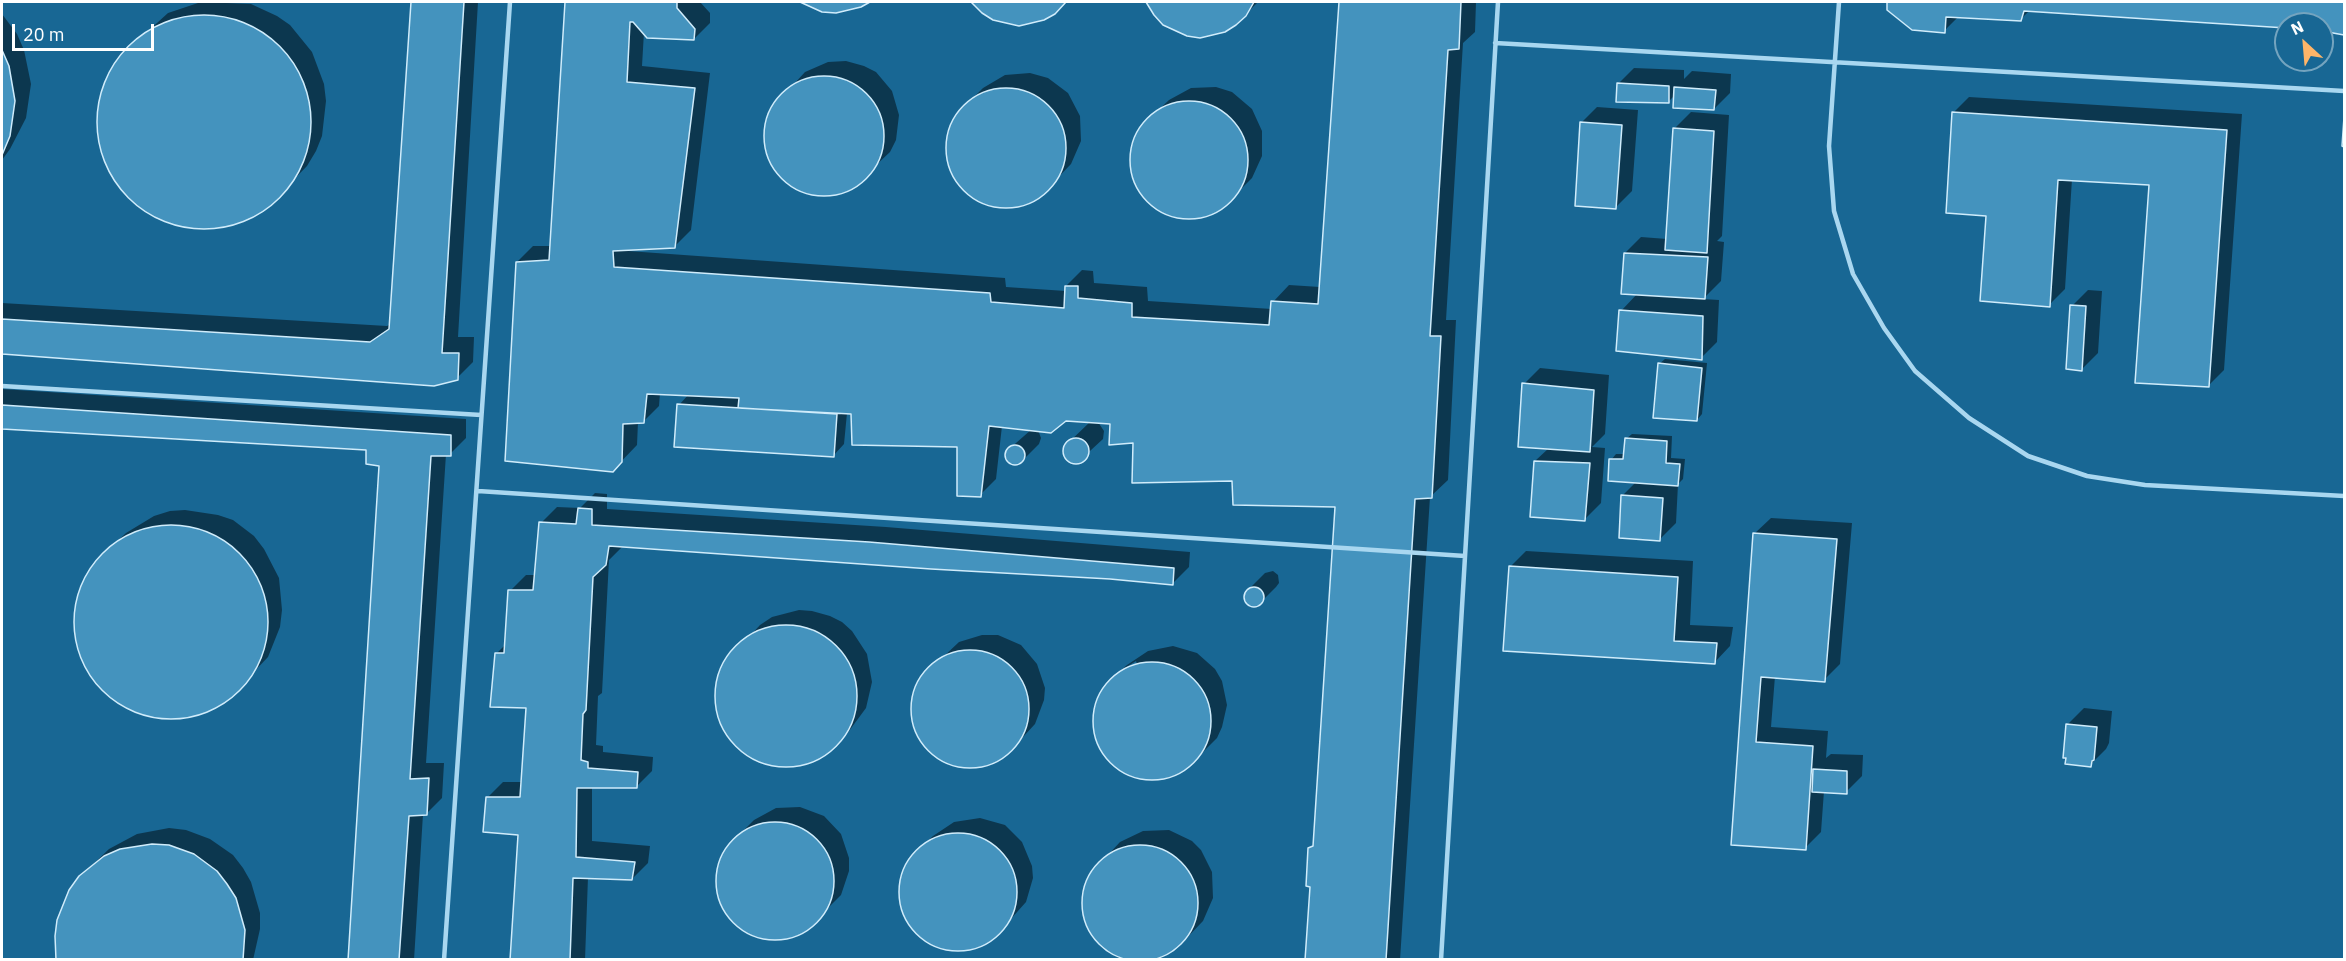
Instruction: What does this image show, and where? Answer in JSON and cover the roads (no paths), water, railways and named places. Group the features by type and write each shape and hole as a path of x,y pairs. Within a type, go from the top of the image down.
{"lane":[{"path":"444,960 510,2"},
{"path":"1441,960 1498,2"},
{"path":"1839,2 1829,146 1834,211 1853,274 1884,328 1915,371 1969,418 2028,456 2087,477 2145,485 2344,496"},
{"path":"1495,43 2344,91"},
{"path":"2,386 481,415"},
{"path":"478,491 1465,556"}]}
